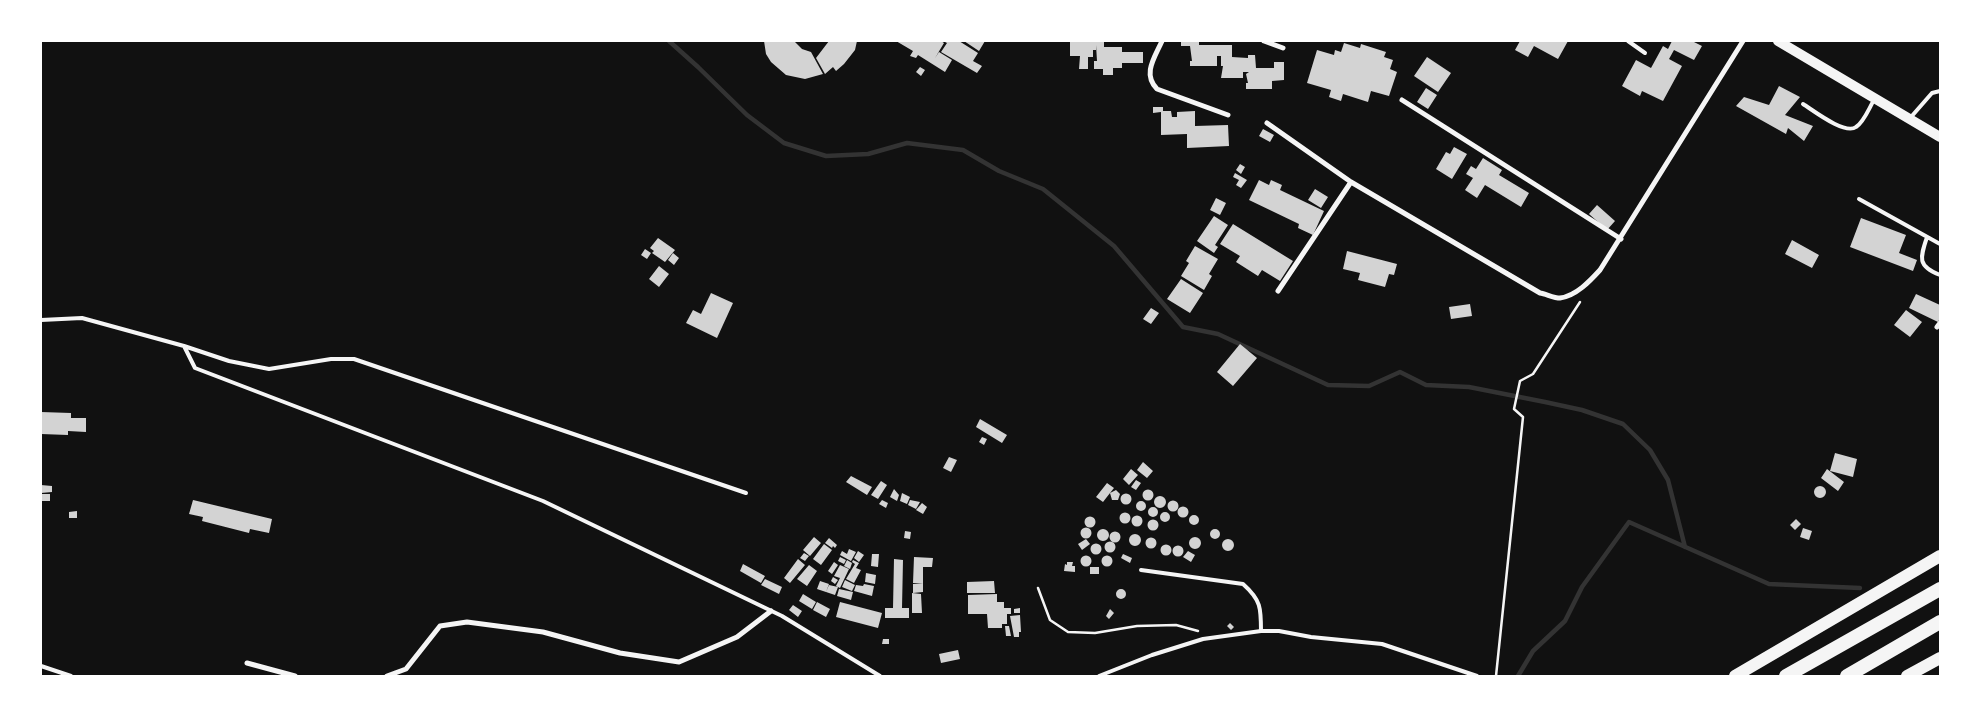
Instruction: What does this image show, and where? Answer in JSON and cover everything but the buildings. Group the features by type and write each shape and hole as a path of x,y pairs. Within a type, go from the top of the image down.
{"highway":[{"path":"1786,676 1940,589"},
{"path":"1847,676 1940,622"}],"main road":[{"path":"1778,41 1940,137"},
{"path":"1735,676 1940,556"},
{"path":"1906,676 1940,658"}],"street":[{"path":"1264,41 1283,48"},
{"path":"1267,123 1351,182 1540,293 1559,298 1571,294 1587,284 1600,270 1743,41"},
{"path":"1160,42 1150,66 1152,83 1157,89 1228,114"},
{"path":"1402,100 1620,239"},
{"path":"1278,291 1351,182"},
{"path":"387,676 406,669 440,626 468,622 543,632 620,653 679,662 737,637 770,611"},
{"path":"247,663 294,676"}],"lane":[{"path":"1628,41 1645,53"},
{"path":"1909,119 1932,93 1939,92"},
{"path":"1803,104 1841,128 1851,130 1858,126 1876,98"},
{"path":"1859,199 1940,244"},
{"path":"1927,237 1922,261 1926,268 1940,275"},
{"path":"41,320 82,318 184,346 229,361 269,369 331,359 354,359 746,493"},
{"path":"184,346 195,368 543,501 770,611 880,676"},
{"path":"1141,570 1243,584 1255,595 1261,611 1261,631"},
{"path":"1100,676 1152,655 1203,638 1261,631 1279,631 1382,644 1477,676"},
{"path":"41,666 71,676"}],"path":[{"path":"1496,676 1522,417 1514,409 1514,406 1520,381 1533,374 1580,302"},
{"path":"1038,588 1050,620 1068,632 1095,633 1137,626 1176,625 1198,629 1203,638"}],"waterway":[{"path":"669,41 747,115 784,143 826,156 868,154 907,143 963,150 999,171 1043,189 1114,246 1183,327 1218,334 1328,385 1369,386 1400,372 1426,385 1469,387 1545,402 1582,410 1623,424 1650,450 1668,480 1685,547"},
{"path":"1518,676 1533,651 1565,621 1582,587 1629,522 1769,584 1860,588"}]}
